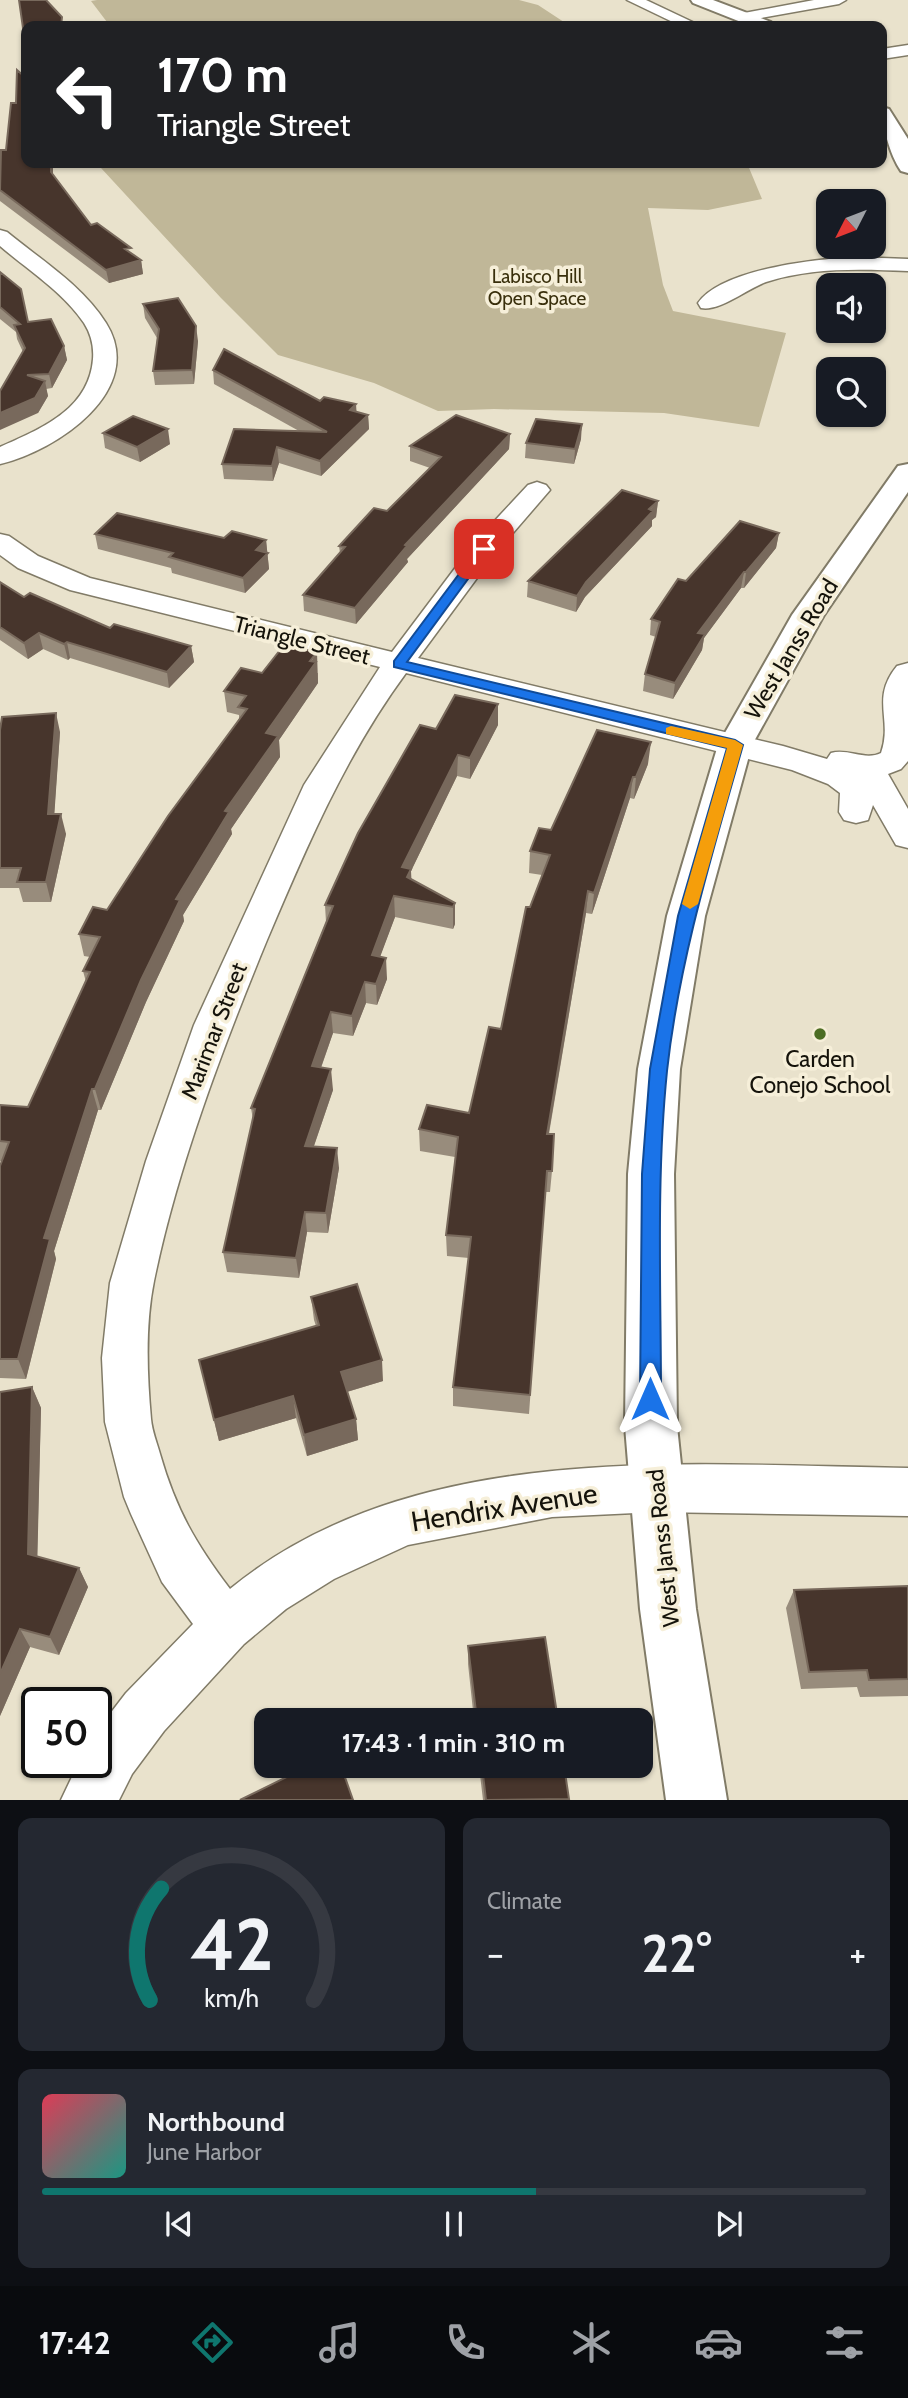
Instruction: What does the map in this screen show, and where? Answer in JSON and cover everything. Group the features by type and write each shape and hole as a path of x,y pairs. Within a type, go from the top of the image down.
{"main road":[{"path":"699,0 753,21"},
{"path":"887,121 899,140 908,167"},
{"name":"West Janss Road","path":"696,1800 668,1609 651,1426 651,1174 659,1069 687,916 735,745 808,615 908,472"}],"street":[{"path":"634,0 682,21"},
{"path":"744,17 839,0"},
{"path":"887,53 908,50"},
{"path":"0,236 88,313 103,337 105,354 103,369 87,404 42,437 0,457"},
{"path":"709,303 760,275 789,268 847,262 908,265"},
{"name":"Marimar Street","path":"226,1626 180,1564 148,1497 128,1422 125,1358 131,1283 166,1161 214,1025 258,920 320,785 379,689 484,549 537,490"},
{"name":"Triangle Street","path":"0,542 28,562 80,584 735,745"},
{"path":"825,769 892,761 902,751 905,730 899,685 908,672"},
{"path":"735,745 797,749 862,766 876,780 908,837"},
{"path":"735,745 825,769 844,779 858,796 856,812"},
{"name":"Hendrix Avenue","path":"89,1800 113,1755 145,1712 226,1626 268,1591 316,1561 405,1521 552,1493 656,1488 908,1492"}],"green space":[{"path":"519,0 538,5 562,21 106,21 91,1"},
{"name":"Labisco Hill Open Space","path":"101,168 749,168 762,199 708,210 648,208 663,285 673,311 786,333 759,427 664,413 494,409 438,411 374,383 278,355 221,298"}],"building":[{"path":"19,0 46,0 62,17 62,21 22,21"},
{"path":"17,70 21,74 21,168 51,168 51,172 91,225 97,223 131,248 125,249 141,260 106,270 0,190 1,150 6,150 11,103 16,103"},
{"path":"0,272 21,289 28,322 51,319 64,346 49,374 27,375 45,381 35,398 0,413 0,391 25,348 14,325 20,324 0,307"},
{"path":"178,298 196,326 192,370 153,371 159,329 143,304"},
{"path":"224,349 320,401 324,397 356,404 350,410 368,415 320,461 277,447 272,466 222,464 234,429 327,432 213,370"},
{"path":"456,415 510,434 405,545 407,546 355,608 303,595 345,547 339,546 374,508 387,511 441,457 410,446"},
{"path":"133,416 168,429 137,447 103,433"},
{"path":"536,419 582,424 575,449 526,443"},
{"path":"622,490 658,501 649,509 653,511 586,582 577,596 528,581"},
{"path":"117,513 224,538 232,531 266,540 256,550 268,553 243,578 169,557 173,553 95,534"},
{"path":"740,521 779,533 744,572 698,633 705,634 675,683 645,674 660,622 651,619 678,579 686,581"},
{"path":"0,582 24,597 30,593 110,628 114,624 191,646 167,672 67,642 64,644 39,633 24,643 0,627"},
{"path":"284,645 317,652 310,661 316,662 266,733 278,736 225,811 229,812 176,899 180,900 141,980 95,1089 92,1089 44,1238 50,1239 18,1359 0,1359 0,1166 9,1142 0,1141 0,1105 28,1107 90,972 83,971 100,937 79,934 93,907 107,910 168,816 247,709 238,707 246,696 224,691 241,668 262,673"},
{"path":"455,695 498,704 470,758 458,755 402,867 411,869 407,877 455,903 453,907 394,896 372,955 386,958 376,984 365,982 352,1016 331,1012 312,1066 331,1069 305,1146 337,1148 326,1213 305,1212 296,1258 223,1252 255,1109 251,1108 333,906 325,905 358,833 420,725 436,729"},
{"path":"56,713 48,814 61,814 46,882 17,882 21,868 0,868 2,717"},
{"path":"597,730 651,742 636,777 633,777 594,893 588,891 547,1134 554,1134 552,1171 547,1171 530,1395 453,1387 471,1237 446,1235 458,1137 419,1129 427,1105 469,1113 489,1027 501,1029 526,907 530,907 550,855 530,851 539,828 551,830"},
{"path":"357,1284 382,1360 341,1372 356,1419 304,1435 293,1396 214,1420 199,1360 319,1325 311,1297"},
{"path":"32,1387 28,1554 79,1568 50,1637 20,1629 0,1674 0,1392"},
{"path":"908,1586 908,1679 869,1680 867,1670 809,1672 794,1590"},
{"path":"545,1637 556,1708 476,1708 468,1646"},
{"path":"285,1778 345,1778 353,1800 240,1800"},
{"path":"483,1778 566,1778 569,1799 486,1800"}],"slow traffic":[{"path":"671,731 735,745 690,904"}],"place":[{"name":"Carden Conejo School","path":"820,1034"}],"route":[{"path":"484,549 399,664 735,745 687,916 659,1069 651,1174 650,1399"}]}
